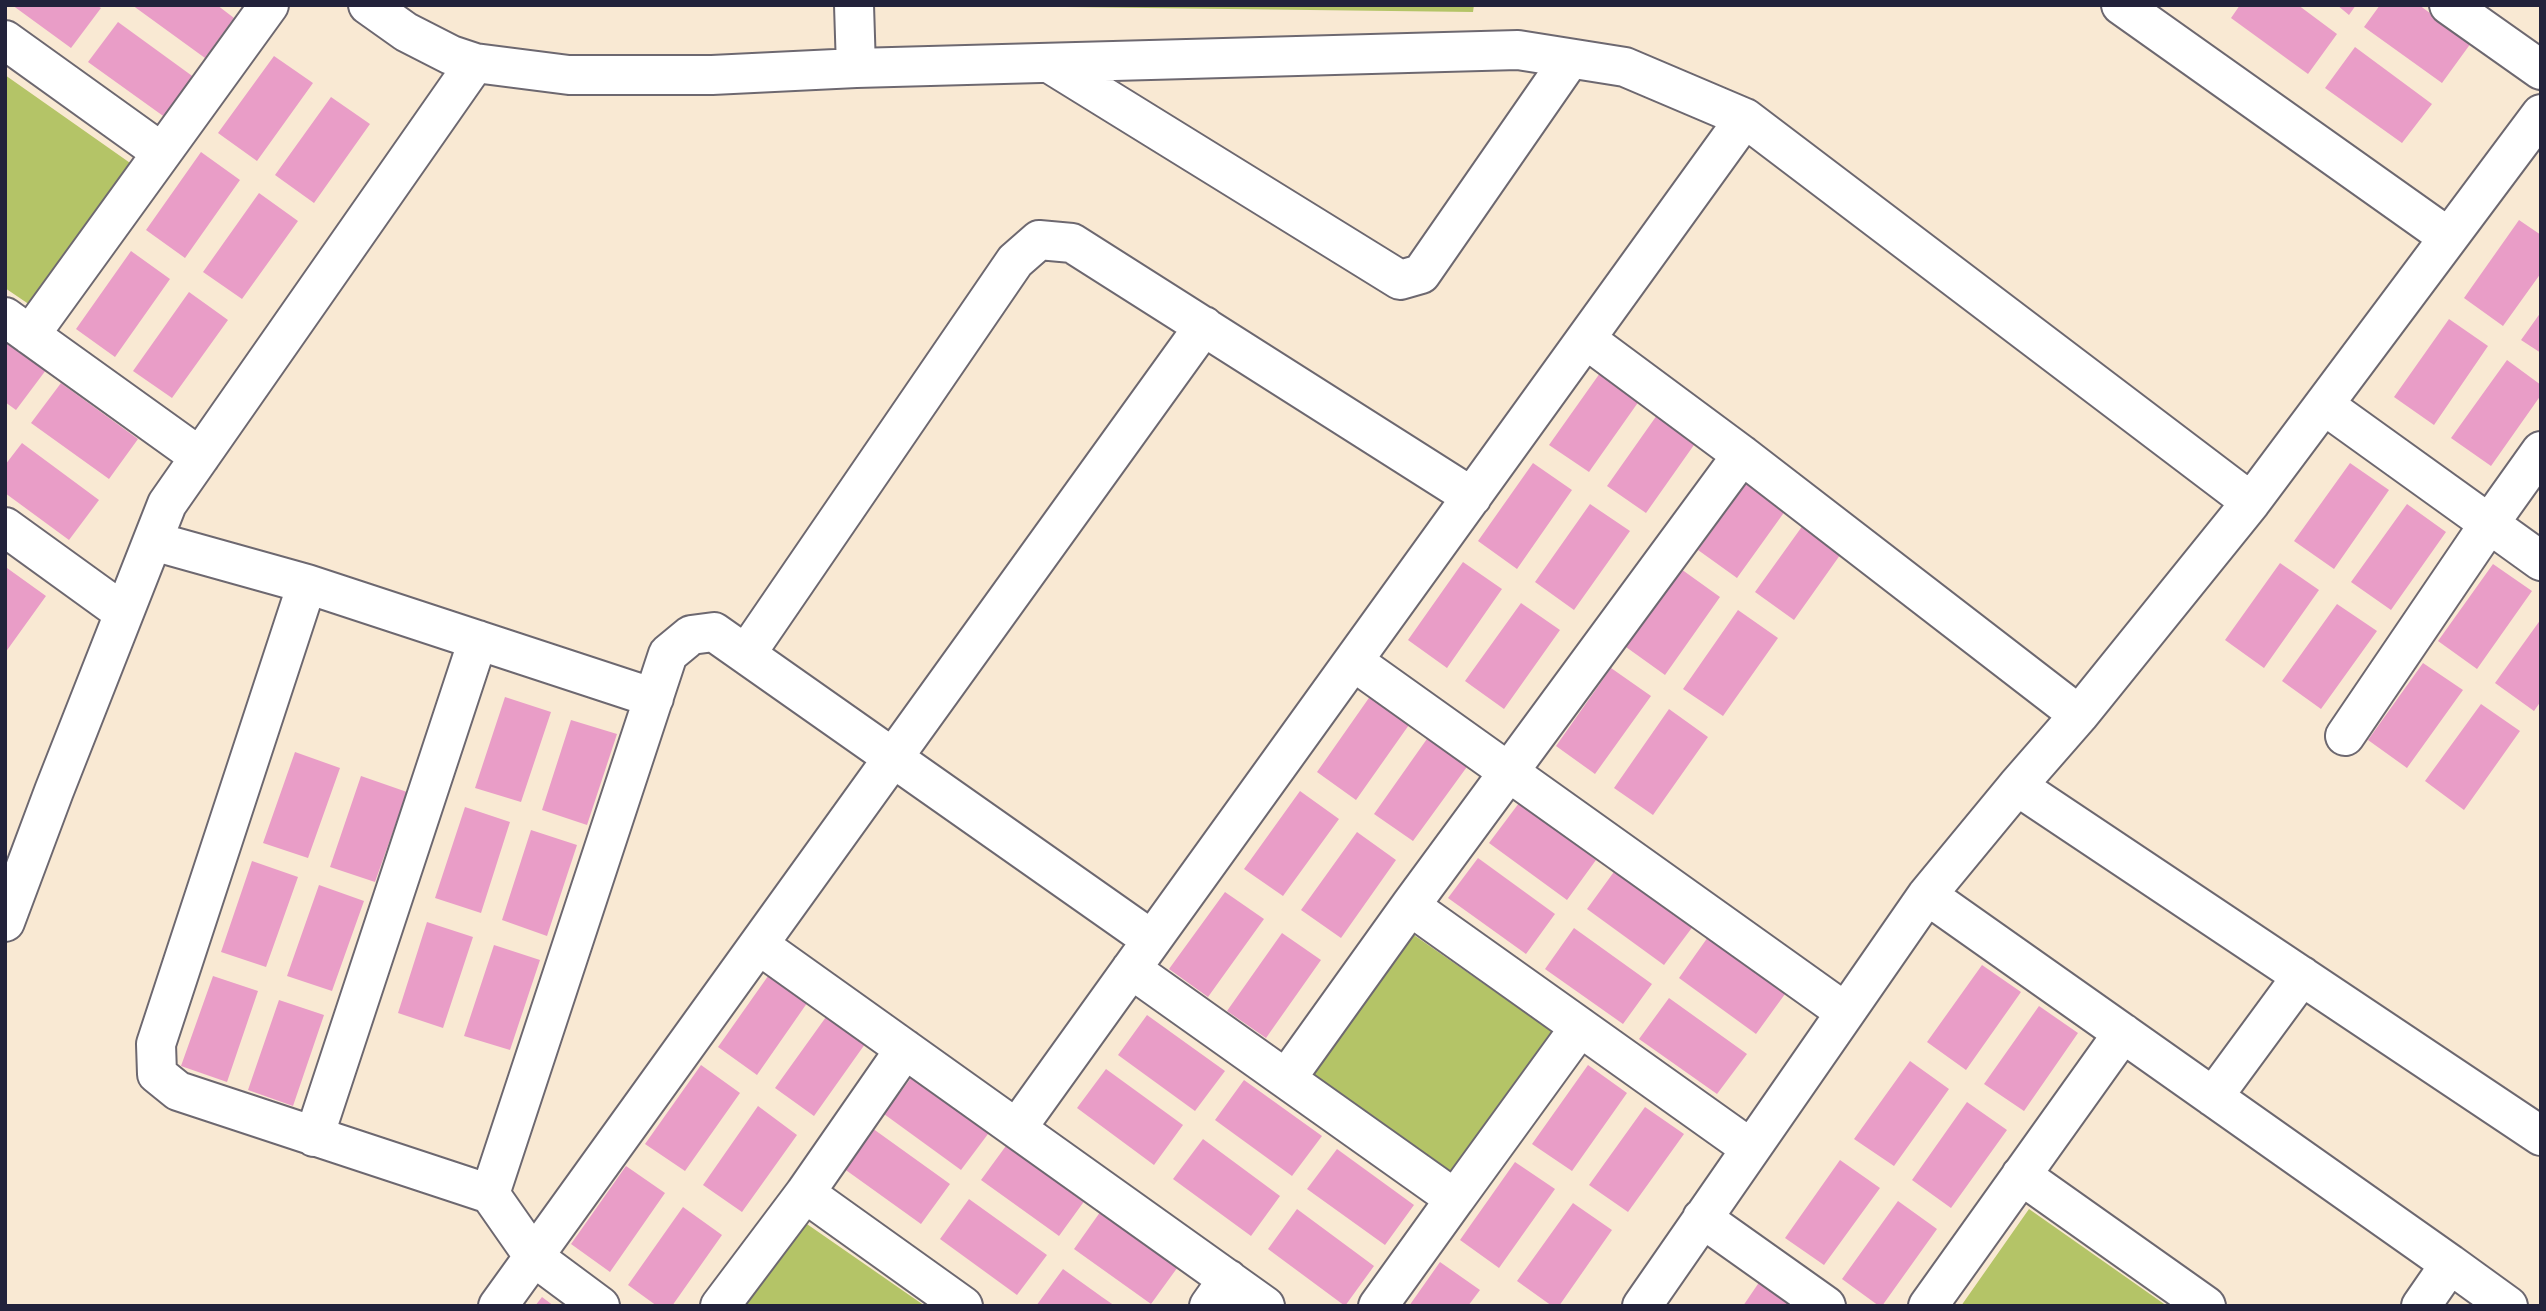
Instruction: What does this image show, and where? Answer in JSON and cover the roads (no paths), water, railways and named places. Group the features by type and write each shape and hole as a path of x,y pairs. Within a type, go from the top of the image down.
{"street":[{"path":"200,457 18,326 161,152 268,5"},
{"path":"368,5 406,32 451,55 475,63 569,75 712,75 1049,62 1518,50 1625,67 1745,118 2251,502"},
{"path":"854,5 856,68"},
{"path":"2122,5 2448,237"},
{"path":"2449,5 2541,70"},
{"path":"5,40 161,152"},
{"path":"1049,62 1400,279 1421,275 1570,59"},
{"path":"5,922 167,505 475,63"},
{"path":"1642,1306 1927,895 2079,715 2251,502 2541,114"},
{"path":"1017,1128 1745,118"},
{"path":"746,654 1015,261 1039,240 1072,243 1472,497"},
{"path":"498,1306 1204,326"},
{"path":"1587,340 1742,455 2079,715"},
{"path":"2324,405 2541,561"},
{"path":"2345,736 2541,451"},
{"path":"1286,1079 1508,771 1742,455"},
{"path":"5,527 124,613"},
{"path":"153,541 307,584 654,698"},
{"path":"307,584 156,1044 157,1074 178,1091 490,1194 534,1257 600,1306"},
{"path":"490,1194 668,654 691,635 714,632 894,757 1142,955 1286,1079 1455,1199"},
{"path":"314,1137 478,640"},
{"path":"1353,661 1844,1012"},
{"path":"2017,786 2541,1136"},
{"path":"1927,895 2508,1306"},
{"path":"1410,906 1750,1148"},
{"path":"759,945 1017,1128 1219,1293 1265,1306"},
{"path":"2213,1097 2302,976"},
{"path":"1378,1306 1580,1027"},
{"path":"1928,1306 2123,1033"},
{"path":"720,1306 805,1193 905,1049"},
{"path":"2021,1175 2200,1304"},
{"path":"805,1193 963,1306"},
{"path":"1702,1218 1826,1306"},
{"path":"2421,1306 2450,1264"}]}
